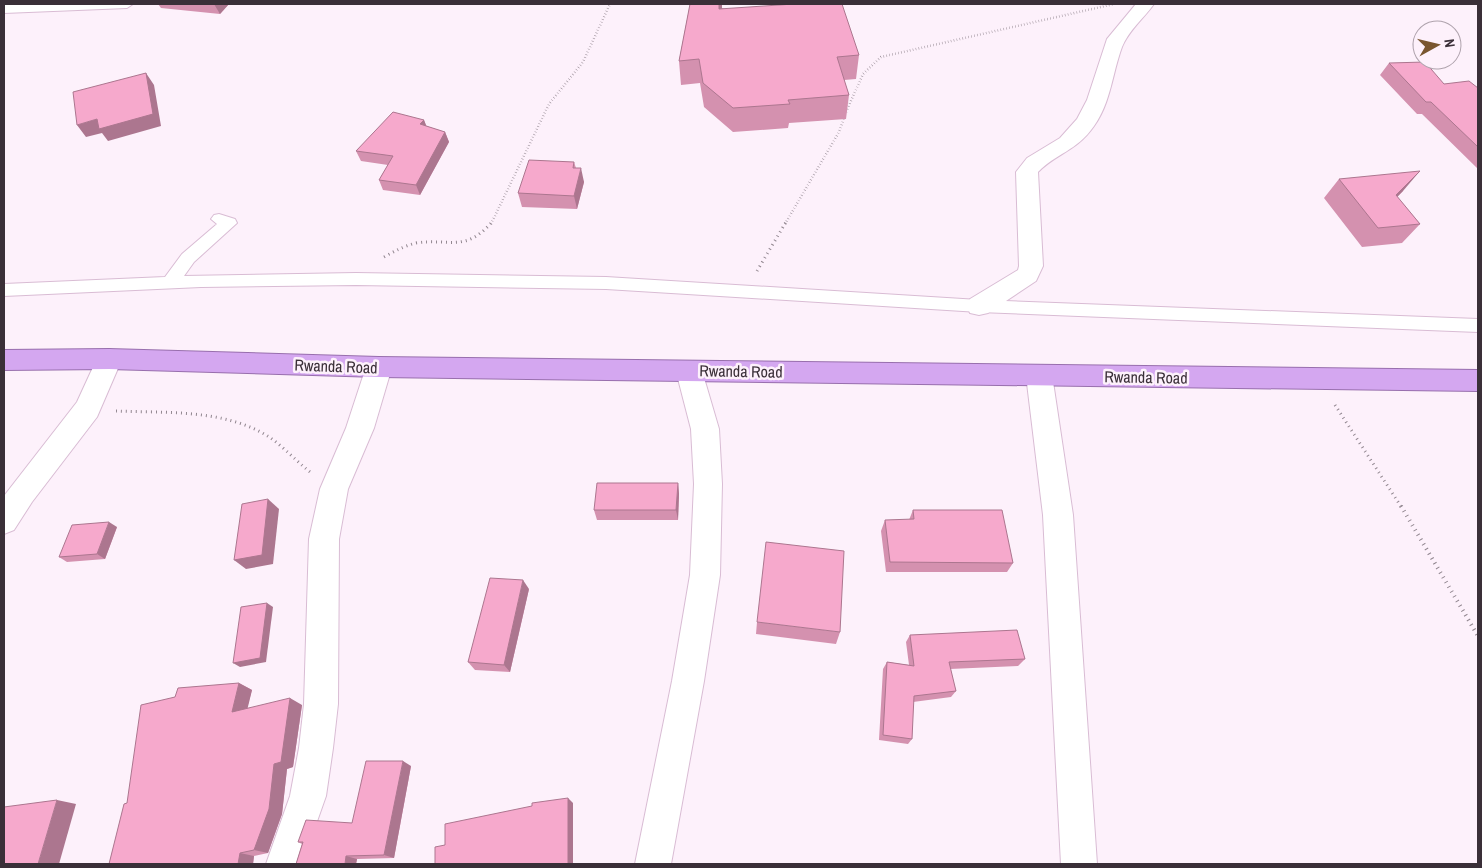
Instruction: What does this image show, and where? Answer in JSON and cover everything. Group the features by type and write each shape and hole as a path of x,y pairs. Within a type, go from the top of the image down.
{"highway":[{"name":"Rwanda Road","path":"4,360 109,359 379,367 1478,381"}],"street":[{"path":"979,306 1028,275 1031,266 1027,172 1030,164 1065,144 1081,130 1094,111 1116,39 1145,4"},
{"path":"4,521 22,493 88,409 109,359"},
{"path":"284,864 308,796 316,748 321,704 324,539 334,489 360,428 379,367"},
{"path":"654,864 688,681 705,575 708,484 705,429 689,371"},
{"path":"1039,375 1058,515 1079,864"}],"lane":[{"path":"4,9 127,4"},
{"path":"170,282 188,258 229,223 219,219"},
{"path":"4,290 170,282 356,279 606,283 979,306 1478,326"}],"path":[{"path":"356,279 386,256 402,247 418,243 458,243 480,236 495,219 549,104 589,51 610,4"},
{"path":"745,291 839,132 860,77 871,63 891,54 962,40 1118,4"},
{"path":"1318,379 1410,520 1478,636"},
{"path":"88,409 199,417 232,422 268,436 334,489"}],"building":[{"path":"690,4 719,4 719,9 794,4 842,4 859,55 837,57 849,95 788,100 790,104 733,108 703,83 699,59 679,61"},
{"path":"1412,62 1412,70 1432,70 1444,84 1469,81 1478,88 1478,147 1431,102 1426,102 1389,63"},
{"path":"146,73 153,114 99,129 97,119 77,125 73,92"},
{"path":"393,112 424,120 420,124 445,132 416,185 379,180 393,156 356,151"},
{"path":"529,160 574,162 573,168 581,168 574,196 518,193"},
{"path":"1420,171 1396,195 1420,224 1378,228 1339,179"},
{"path":"597,483 678,483 676,510 594,510"},
{"path":"268,499 262,555 234,560 242,504"},
{"path":"913,510 1002,510 1013,563 890,562 885,520 914,519"},
{"path":"109,522 97,554 59,557 72,525"},
{"path":"766,542 844,551 840,632 757,622"},
{"path":"490,578 523,580 504,665 468,662"},
{"path":"267,603 260,658 233,663 241,607"},
{"path":"1017,630 1025,659 949,662 956,691 914,696 912,739 883,735 887,662 914,666 910,635"},
{"path":"239,683 232,712 290,698 281,762 274,764 269,809 254,850 240,853 238,864 109,864 124,804 127,803 141,705 175,697 178,688"},
{"path":"366,761 403,761 384,855 346,856 345,864 296,864 303,842 298,842 306,820 352,823"},
{"path":"568,798 568,864 435,864 435,847 445,845 445,824 532,806 532,803"},
{"path":"57,800 38,864 4,864 4,807"}]}
